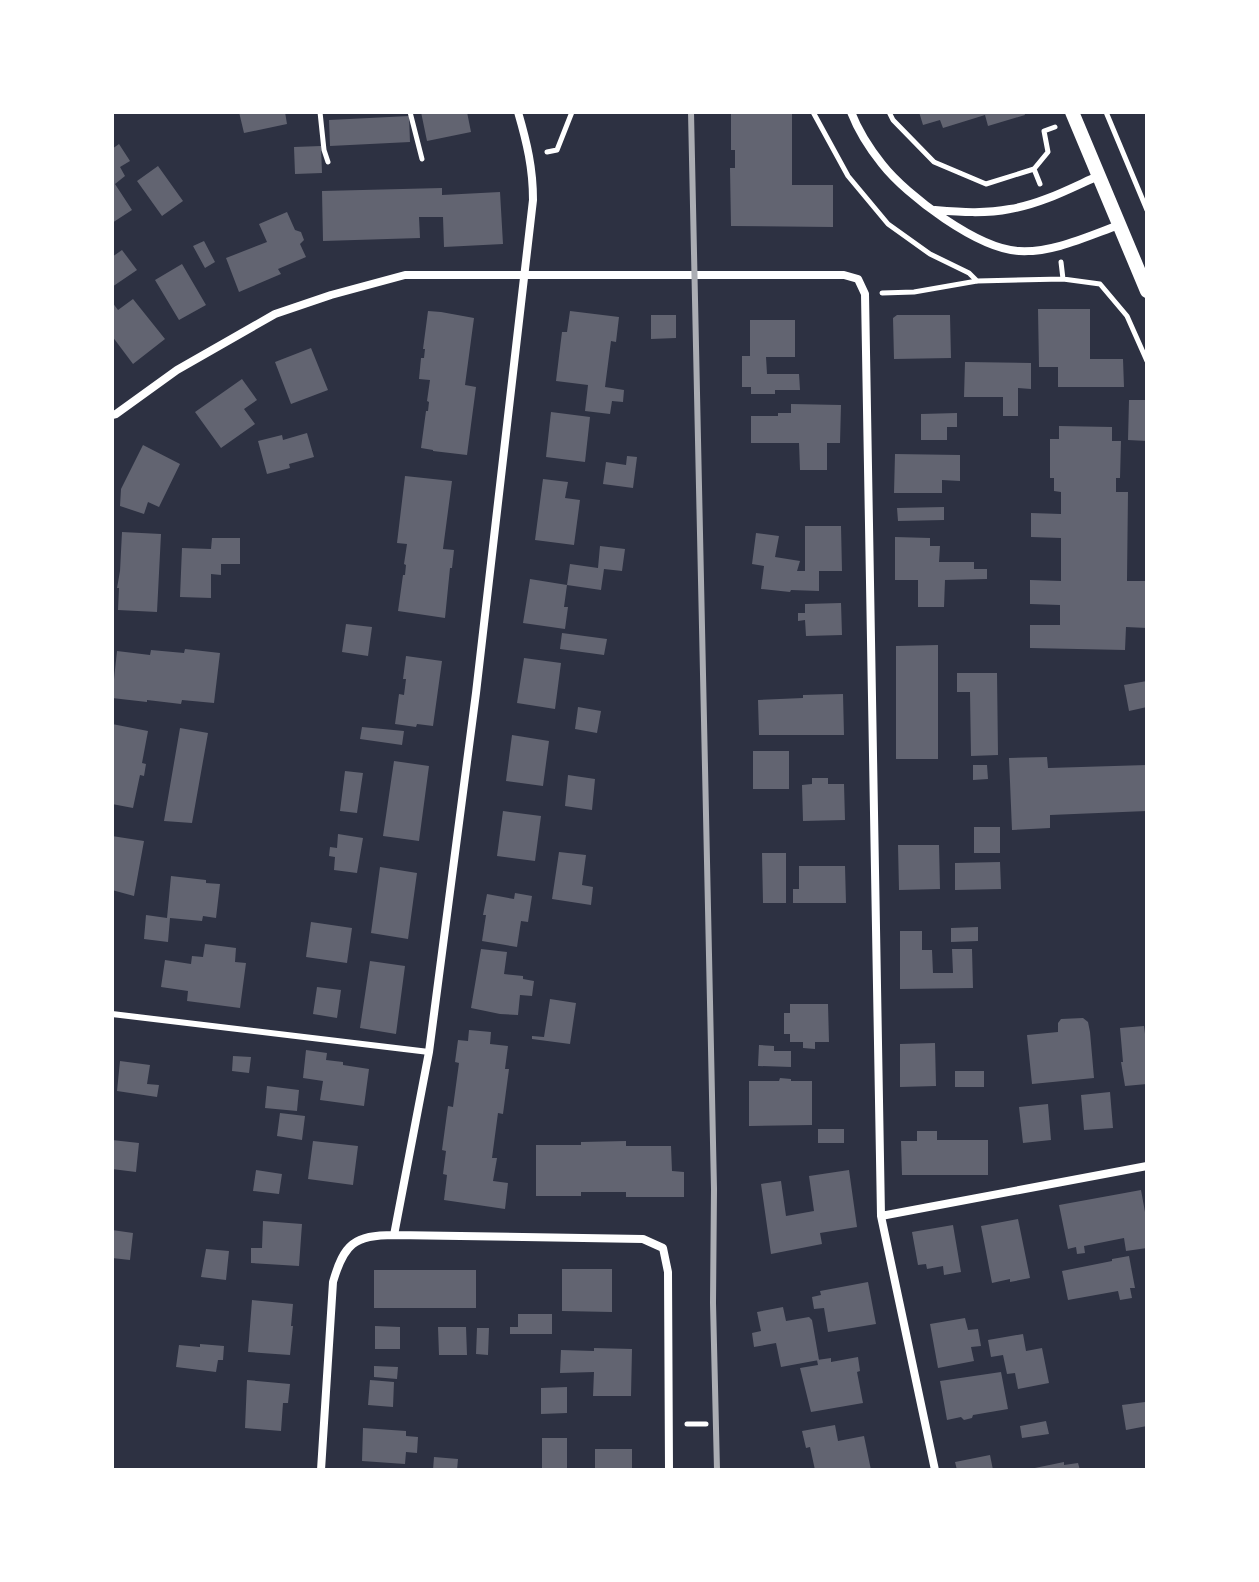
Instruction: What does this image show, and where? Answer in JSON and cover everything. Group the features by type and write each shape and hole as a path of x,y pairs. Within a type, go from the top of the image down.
{"street":[{"path":"394,1235 429,1052 476,693 533,200 531,157 518,112"},
{"path":"851,112 856,126 883,165 909,192 964,231 993,246 1020,251 1045,249 1119,225"},
{"path":"1072,112 1147,291"},
{"path":"934,210 976,213 1011,209 1046,199 1098,176"},
{"path":"112,415 177,370 275,314 405,275 844,275 858,279 865,294 881,1216 935,1470"},
{"path":"881,1216 1147,1166"},
{"path":"321,1470 333,1282 340,1259 353,1243 372,1235 643,1239 663,1248 668,1272 669,1470"}],"lane":[{"path":"112,1014 429,1052"}],"path":[{"path":"320,112 328,162"},
{"path":"410,112 422,159"},
{"path":"531,157 557,150 572,112"},
{"path":"813,112 848,176 888,224 930,254 969,273 977,281 914,292 865,294"},
{"path":"889,112 934,162 986,184 1034,169 1046,199"},
{"path":"1106,112 1147,210"},
{"path":"1063,279 1100,284 1127,316 1147,361"}],"building":[{"path":"239,112 285,112 287,124 244,133"},
{"path":"421,112 467,112 471,132 427,141"},
{"path":"731,112 792,114 792,185 833,185 833,227 731,226 730,168 735,168 735,150 731,150"},
{"path":"919,112 1024,112 1025,115 988,126 985,115 943,128 940,120 923,125"},
{"path":"409,116 410,142 330,146 329,120"},
{"path":"119,144 130,161 120,167 125,176 115,184 132,210 112,223 112,149"},
{"path":"321,146 322,173 295,174 294,147"},
{"path":"158,166 183,201 162,216 137,181"},
{"path":"442,188 442,195 500,192 503,244 444,247 443,217 419,217 420,238 323,241 322,191"},
{"path":"287,212 295,230 301,232 304,240 300,244 306,257 278,269 281,274 239,292 226,258 267,242 259,224"},
{"path":"204,241 215,262 205,268 193,246"},
{"path":"122,250 137,270 112,287 112,257"},
{"path":"182,264 206,305 179,320 155,280"},
{"path":"133,299 165,339 133,364 112,336 112,302 118,310"},
{"path":"1038,309 1090,309 1090,359 1123,359 1124,387 1058,387 1058,367 1039,367"},
{"path":"428,311 474,318 465,385 476,387 467,455 421,448 429,402 430,380 419,379"},
{"path":"570,311 619,317 616,342 611,341 605,387 624,390 623,402 612,401 610,414 585,411 588,385 556,381 562,332 567,332"},
{"path":"651,315 676,315 676,338 651,339"},
{"path":"897,315 950,315 951,358 894,359 893,318"},
{"path":"750,320 795,320 795,357 766,357 767,374 799,374 800,390 751,394 751,387 742,387 742,356 750,356"},
{"path":"311,348 328,390 291,404 275,362"},
{"path":"965,362 1031,363 1031,389 1018,388 1018,416 1003,416 1003,397 964,397"},
{"path":"242,379 257,400 244,409 255,424 221,448 195,412"},
{"path":"1129,400 1147,400 1147,441 1128,440"},
{"path":"791,404 841,405 840,443 827,443 827,470 800,470 799,443 751,443 751,416 791,413"},
{"path":"551,412 590,417 585,462 546,457"},
{"path":"957,413 957,427 947,427 947,440 921,440 921,414"},
{"path":"1059,426 1112,427 1112,441 1121,441 1120,478 1116,478 1116,492 1128,492 1127,581 1147,581 1147,628 1126,627 1125,650 1030,648 1030,625 1060,625 1060,605 1030,604 1030,580 1061,581 1061,538 1031,537 1031,513 1061,514 1061,492 1054,491 1054,478 1050,478 1050,439 1059,439"},
{"path":"307,433 314,457 267,474 258,441 282,435 283,440"},
{"path":"143,445 180,464 159,507 148,502 144,514 120,506 121,489"},
{"path":"895,454 960,455 960,481 942,480 942,493 894,493"},
{"path":"627,456 637,457 633,488 603,484 606,462 626,465"},
{"path":"405,476 452,481 443,549 454,550 445,618 398,611 406,565 407,544 397,543"},
{"path":"543,479 568,482 565,498 580,500 574,545 535,540"},
{"path":"944,507 944,520 898,521 897,508"},
{"path":"805,526 841,526 842,571 819,571 819,591 761,589 764,566 752,564 756,533 779,536 775,557 800,561 797,571 805,571"},
{"path":"122,532 161,534 157,612 118,610"},
{"path":"895,537 930,538 930,546 940,546 939,562 974,562 974,569 987,569 987,579 945,580 944,607 918,607 918,580 895,580"},
{"path":"212,538 240,538 240,564 221,564 221,575 211,574 211,598 180,597 182,548 211,549"},
{"path":"600,546 625,549 622,571 604,569 601,590 567,585 570,564 598,568"},
{"path":"530,579 567,585 565,629 523,623"},
{"path":"841,603 842,635 806,636 805,620 798,621 798,613 805,613 805,604"},
{"path":"346,624 372,627 368,656 342,652"},
{"path":"562,633 607,639 604,655 560,649"},
{"path":"938,645 938,759 896,759 896,646"},
{"path":"185,649 220,653 214,703 182,700 181,704 112,698 117,651 150,655 151,650 184,653"},
{"path":"406,656 442,661 433,726 395,724 399,694 404,695"},
{"path":"524,658 561,663 555,709 517,703"},
{"path":"957,673 997,673 998,755 971,756 970,692 957,692"},
{"path":"1147,681 1147,707 1129,711 1124,685"},
{"path":"843,694 844,735 759,735 758,700"},
{"path":"578,707 601,711 597,733 575,729"},
{"path":"112,724 148,731 142,763 146,764 144,776 140,775 133,808 112,804"},
{"path":"362,727 404,731 402,745 360,739"},
{"path":"180,728 208,733 192,823 164,821"},
{"path":"512,735 549,741 543,786 506,781"},
{"path":"753,751 789,751 789,789 753,789"},
{"path":"1047,757 1048,768 1147,765 1147,811 1050,815 1050,828 1012,830 1009,758"},
{"path":"394,761 429,766 419,841 383,836"},
{"path":"973,765 987,765 988,779 973,780"},
{"path":"345,771 363,773 357,813 340,811"},
{"path":"568,775 595,779 592,810 565,806"},
{"path":"812,778 828,778 828,784 844,784 845,820 803,821 802,785 812,784"},
{"path":"503,811 541,816 535,861 497,856"},
{"path":"974,827 1000,827 1000,853 974,853"},
{"path":"338,834 363,838 357,873 334,870 335,857 329,856 330,847 337,848"},
{"path":"112,836 144,841 134,896 112,890"},
{"path":"898,845 939,845 940,889 899,890"},
{"path":"559,852 586,855 582,885 593,887 591,905 552,899"},
{"path":"762,853 786,853 786,903 763,903"},
{"path":"1000,862 1001,889 955,890 955,863"},
{"path":"799,866 845,866 846,903 793,903 793,889 799,889"},
{"path":"380,867 417,873 408,939 371,933"},
{"path":"171,876 220,884 216,918 203,916 202,921 170,918 168,942 144,939 146,915 167,918"},
{"path":"515,893 532,896 528,922 521,921 517,947 482,941 487,894 514,899"},
{"path":"311,922 352,928 347,963 306,957"},
{"path":"978,927 978,941 951,942 951,928"},
{"path":"900,931 922,931 922,950 932,950 933,973 953,973 952,949 972,949 973,988 900,989"},
{"path":"205,944 236,948 235,962 246,963 240,1008 187,1001 188,991 161,987 165,960 191,964 192,956 203,957"},
{"path":"481,949 507,952 504,974 534,981 532,996 520,995 518,1015 471,1008"},
{"path":"370,961 405,966 396,1034 360,1028"},
{"path":"317,987 341,990 337,1018 313,1014"},
{"path":"550,999 576,1003 570,1044 532,1039 532,1036 544,1037"},
{"path":"790,1004 828,1004 829,1042 815,1042 815,1049 803,1048 803,1042 790,1042 790,1034 784,1034 784,1013 790,1013"},
{"path":"1083,1018 1088,1022 1090,1032 1094,1078 1032,1084 1027,1035 1058,1032 1061,1019"},
{"path":"1144,1026 1147,1034 1147,1084 1125,1086 1120,1028"},
{"path":"469,1030 491,1032 490,1044 508,1046 505,1069 509,1069 503,1114 498,1113 492,1158 497,1158 493,1181 508,1183 505,1209 444,1200 447,1175 443,1174 446,1151 442,1150 448,1106 453,1107 459,1063 455,1062 458,1040 468,1041"},
{"path":"935,1043 936,1086 900,1087 900,1044"},
{"path":"759,1045 774,1046 774,1051 791,1051 791,1067 758,1066"},
{"path":"306,1050 327,1053 326,1060 369,1069 364,1106 320,1100 323,1081 303,1078"},
{"path":"233,1056 251,1057 249,1073 232,1071"},
{"path":"120,1061 150,1065 147,1084 159,1085 157,1097 117,1091"},
{"path":"955,1071 984,1071 984,1087 955,1087"},
{"path":"780,1078 812,1081 812,1125 749,1126 749,1081 779,1081"},
{"path":"267,1086 299,1090 297,1111 265,1108"},
{"path":"1110,1092 1113,1128 1084,1130 1081,1095"},
{"path":"1048,1104 1051,1140 1023,1143 1019,1107"},
{"path":"280,1113 305,1116 302,1140 277,1136"},
{"path":"818,1129 844,1129 844,1143 818,1143"},
{"path":"917,1131 937,1131 937,1140 988,1140 988,1175 902,1175 901,1141 917,1141"},
{"path":"112,1140 139,1143 136,1172 112,1169"},
{"path":"313,1141 358,1146 353,1185 308,1179"},
{"path":"626,1141 626,1146 671,1146 672,1171 684,1172 684,1197 626,1197 626,1192 536,1196 536,1145"},
{"path":"256,1170 282,1174 279,1194 253,1191"},
{"path":"849,1170 857,1227 820,1233 822,1244 771,1254 761,1184 781,1181 786,1216 814,1211 809,1176"},
{"path":"1141,1190 1147,1223 1147,1248 1126,1251 1124,1238 1084,1246 1085,1253 1077,1254 1076,1247 1068,1249 1059,1205"},
{"path":"1018,1219 1030,1278 992,1283 981,1226"},
{"path":"263,1221 302,1224 299,1266 251,1263 251,1248 262,1248"},
{"path":"953,1225 961,1272 944,1275 943,1266 927,1269 926,1264 918,1265 912,1232"},
{"path":"112,1230 133,1233 130,1260 112,1258"},
{"path":"206,1249 229,1251 226,1280 201,1277"},
{"path":"1129,1256 1135,1288 1130,1288 1132,1298 1120,1300 1118,1291 1068,1300 1062,1271"},
{"path":"562,1269 612,1269 612,1312 562,1311"},
{"path":"374,1270 476,1270 476,1308 374,1308"},
{"path":"868,1282 876,1324 828,1332 824,1308 814,1309 812,1297 821,1295 820,1291"},
{"path":"252,1300 293,1304 290,1355 248,1352"},
{"path":"783,1307 786,1321 809,1317 812,1320 819,1360 781,1367 776,1343 754,1347 752,1333 761,1331 757,1312"},
{"path":"518,1314 552,1314 552,1334 510,1334 510,1327 518,1327"},
{"path":"965,1318 968,1330 978,1329 981,1346 971,1347 974,1361 938,1368 930,1324"},
{"path":"375,1326 400,1327 400,1349 375,1349"},
{"path":"438,1327 466,1327 467,1355 439,1355"},
{"path":"477,1328 489,1328 488,1355 476,1354"},
{"path":"1023,1334 1026,1351 1042,1348 1049,1383 1018,1389 1015,1373 1007,1374 1003,1355 991,1357 988,1340"},
{"path":"200,1344 224,1346 223,1360 218,1360 216,1372 176,1367 179,1345 200,1347"},
{"path":"594,1348 632,1349 631,1396 593,1396 594,1372 560,1373 561,1350 594,1351"},
{"path":"858,1357 860,1371 857,1372 863,1403 811,1412 800,1368 818,1365 817,1360 831,1358 831,1362"},
{"path":"374,1366 398,1367 397,1379 374,1377"},
{"path":"1001,1372 1008,1409 973,1415 964,1420 961,1417 947,1420 940,1381"},
{"path":"247,1380 290,1384 288,1403 283,1403 281,1431 245,1428"},
{"path":"370,1380 394,1382 393,1407 368,1405"},
{"path":"567,1387 567,1413 541,1414 541,1388"},
{"path":"1145,1402 1147,1426 1126,1430 1122,1405"},
{"path":"1046,1421 1049,1434 1022,1438 1020,1426"},
{"path":"835,1425 838,1441 864,1436 871,1470 815,1470 810,1447 806,1448 802,1431"},
{"path":"363,1428 406,1431 406,1436 418,1437 417,1453 406,1452 405,1464 362,1461"},
{"path":"542,1438 567,1438 567,1470 542,1470"},
{"path":"595,1449 632,1449 632,1470 595,1470"},
{"path":"990,1455 993,1470 957,1470 955,1462"},
{"path":"434,1457 458,1459 457,1470 433,1470"},
{"path":"1064,1462 1064,1465 1078,1463 1080,1470 1030,1470 1030,1469"}],"railway":[{"path":"691,112 717,1470"}]}
